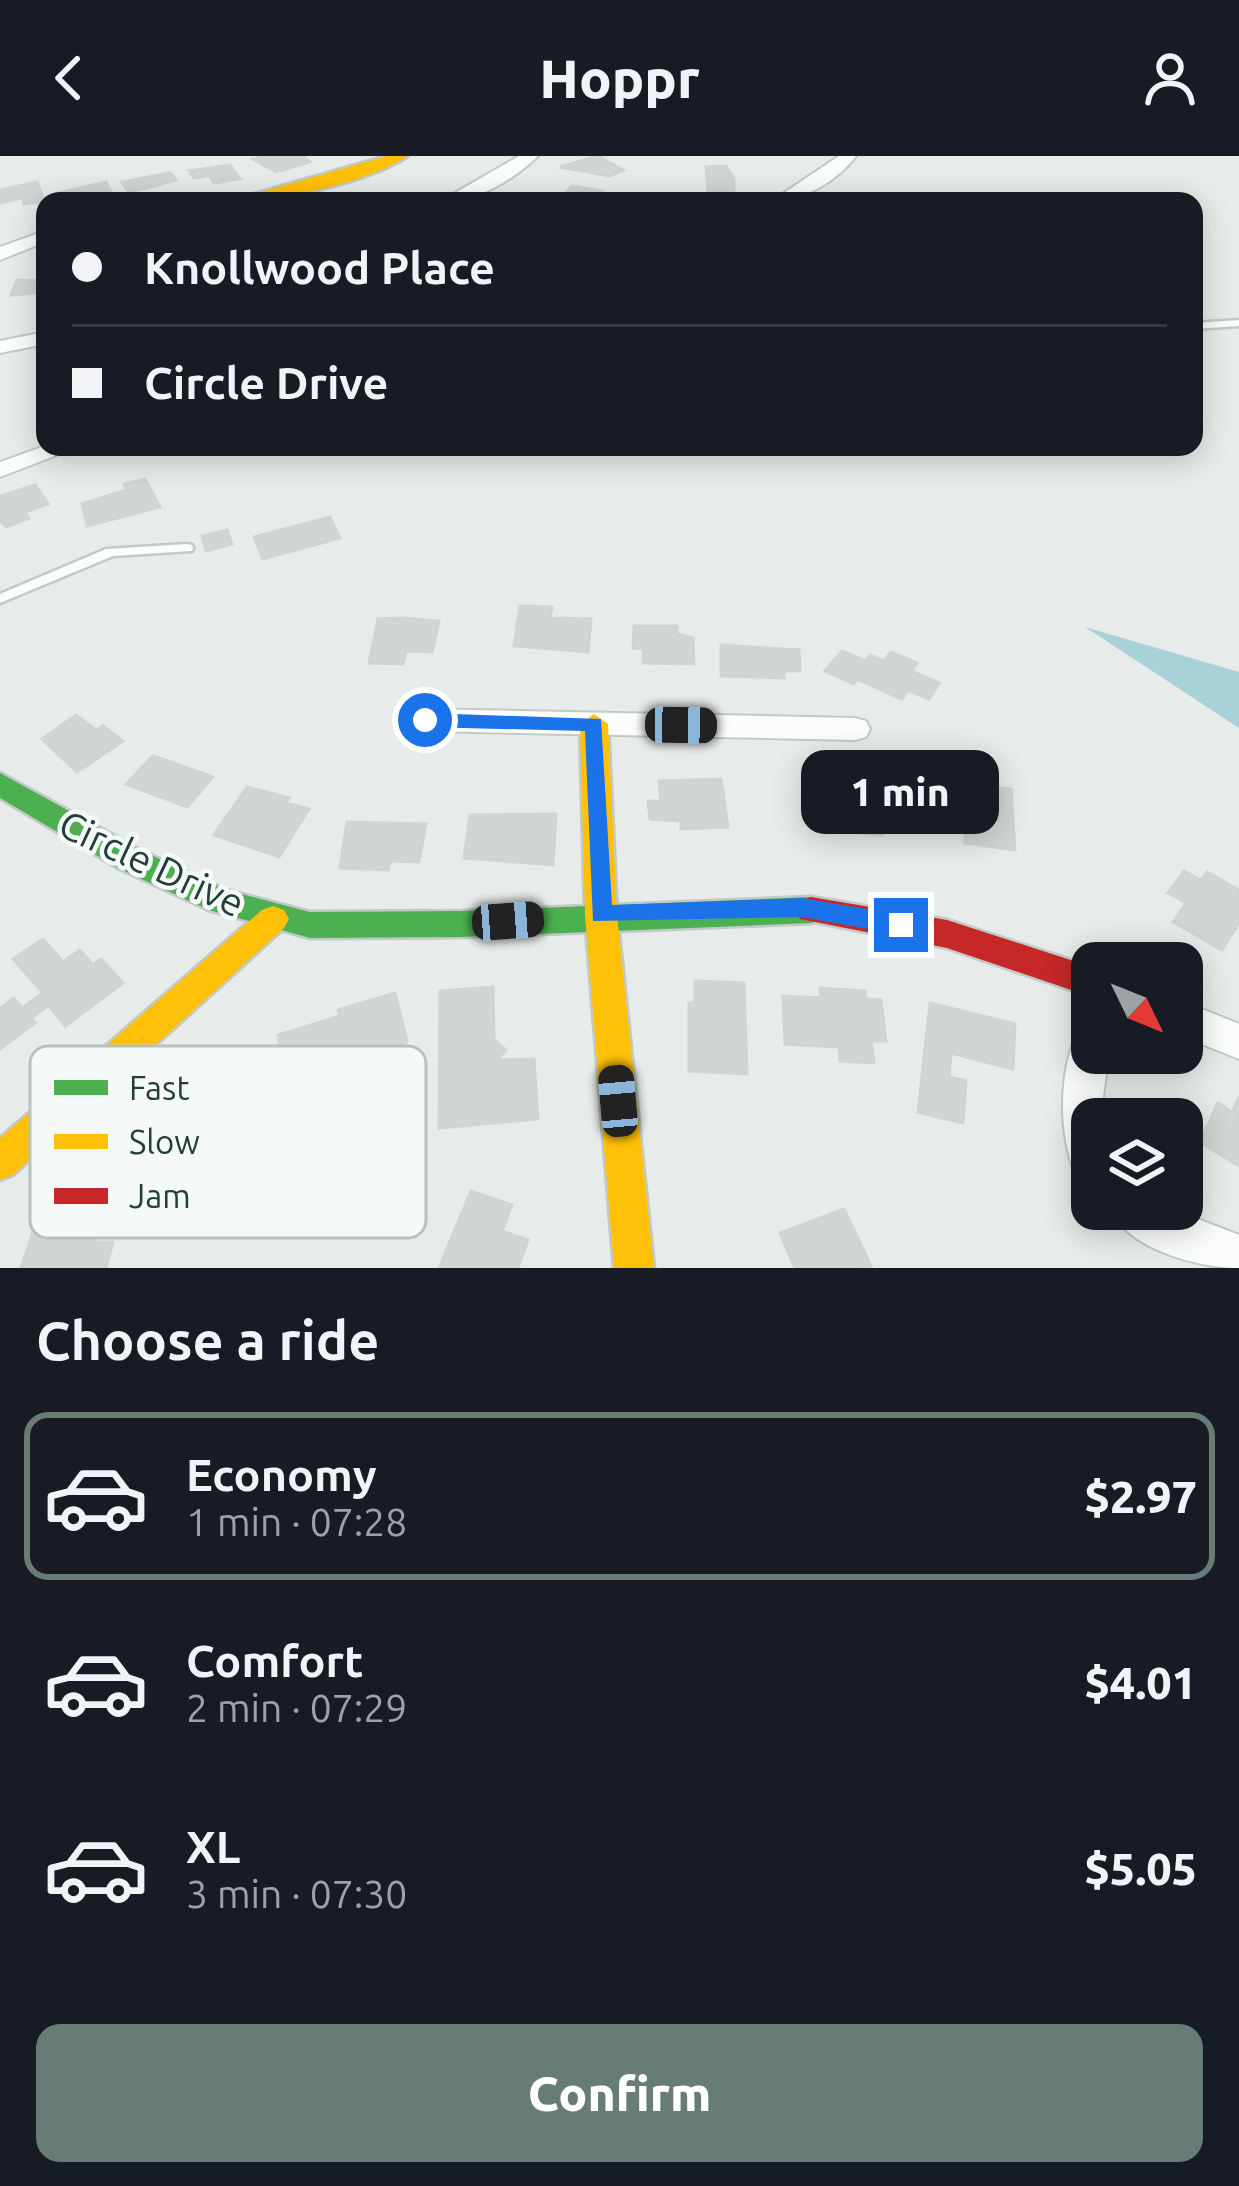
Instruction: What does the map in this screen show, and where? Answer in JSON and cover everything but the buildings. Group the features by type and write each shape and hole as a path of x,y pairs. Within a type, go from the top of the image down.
{"street":[{"path":"278,192 339,178 401,156"},
{"path":"469,192 530,156"},
{"path":"797,192 837,169 848,156"},
{"path":"0,254 36,240"},
{"path":"0,347 36,340"},
{"path":"0,470 40,456"},
{"path":"425,720 856,729"},
{"path":"594,724 602,915 634,1268"},
{"name":"Circle Drive","path":"0,784 130,859 220,901 310,926 802,908 947,934 1071,975"},
{"path":"130,1046 273,919"},
{"path":"1203,1027 1239,1042"},
{"path":"0,1162 30,1135"},
{"path":"1167,1230 1239,1257"}],"lane":[{"path":"1203,325 1239,323"},
{"path":"0,599 111,552 187,548"}],"water":[{"path":"1085,627 1239,672 1239,728"}],"traffic: fast":[{"path":"0,784 129,859 220,901 310,925 811,910"}],"traffic: slow":[{"path":"278,192 339,178 401,156"},
{"path":"594,724 601,915 634,1268"},
{"path":"130,1046 273,919"},
{"path":"0,1162 30,1135"}],"traffic: jam":[{"path":"811,910 947,934 1071,975"}],"route":[{"path":"425,720 594,724 602,915 802,908 901,925"}]}
